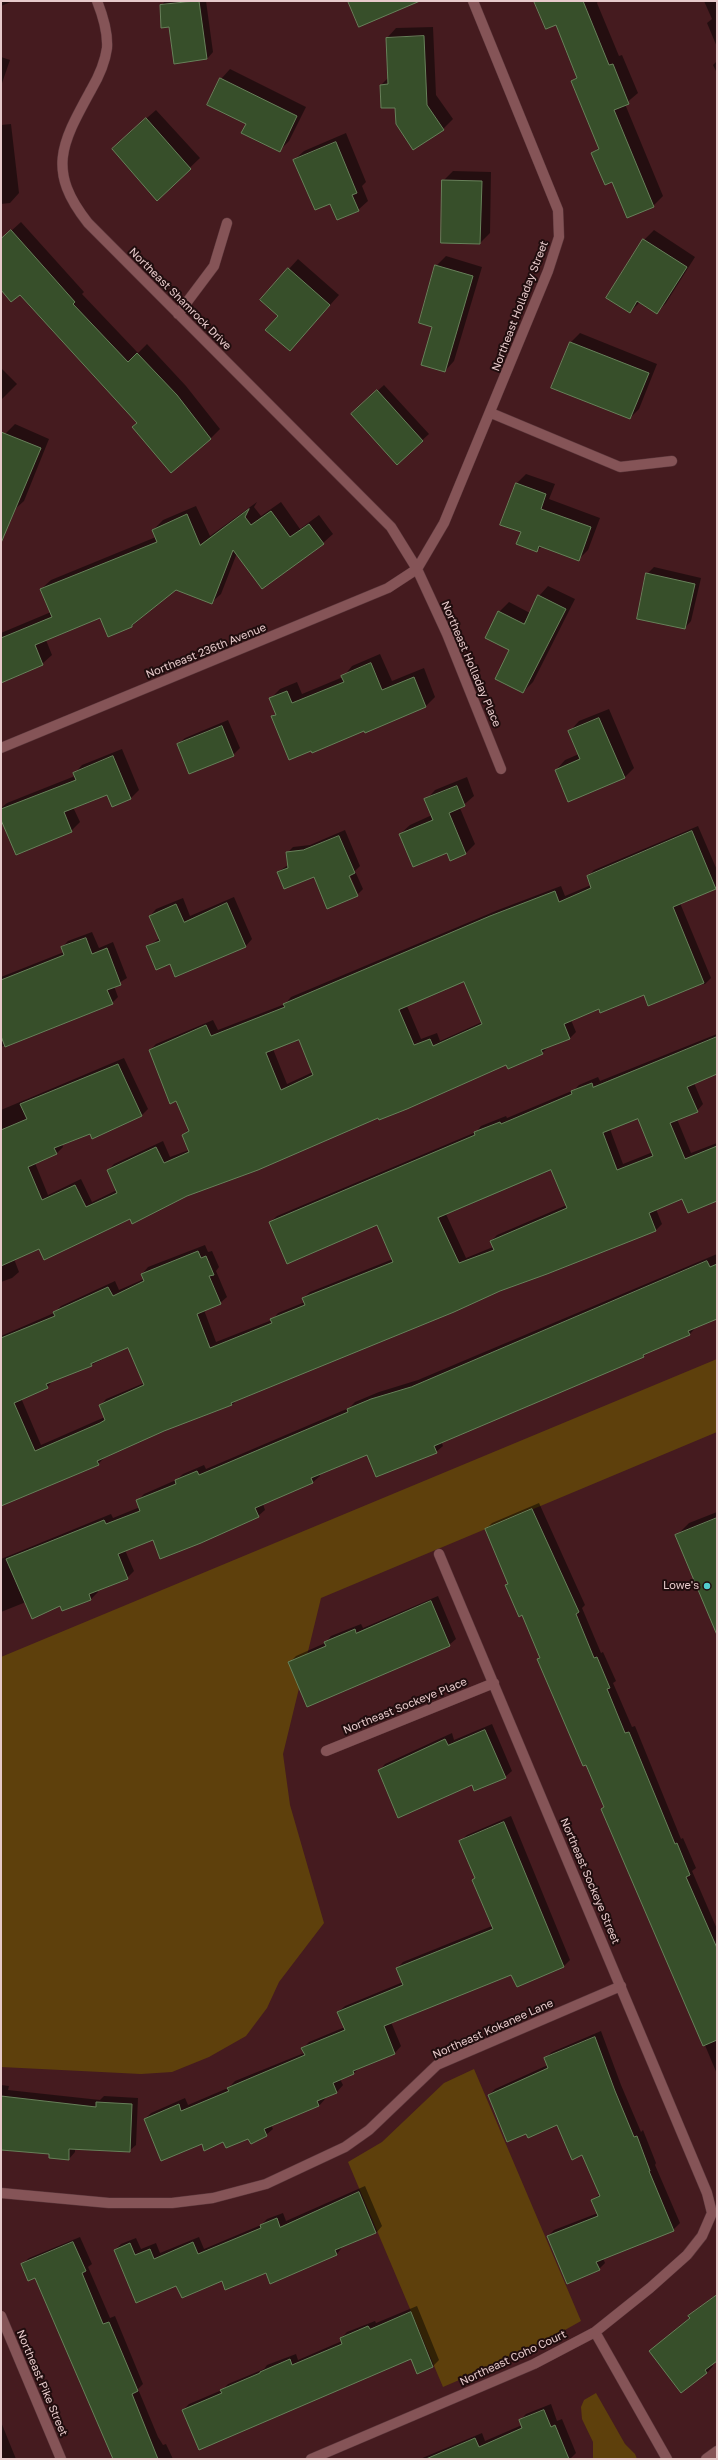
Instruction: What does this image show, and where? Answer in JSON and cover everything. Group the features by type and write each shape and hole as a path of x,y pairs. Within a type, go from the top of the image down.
{"street":[{"name":"Northeast Shamrock Drive","path":"97,1 106,31 106,50 99,74 67,135 62,157 63,174 74,205 88,223 390,527 417,569"},
{"name":"Northeast Holladay Street","path":"417,569 444,523 548,271 559,237 558,210 473,1"},
{"path":"178,314 214,266 227,223"},
{"path":"490,413 620,467 672,461"},
{"name":"Northeast 236th Avenue","path":"1,748 388,588 417,569"},
{"name":"Northeast Holladay Place","path":"417,569 447,634 501,769"},
{"name":"Northeast Sockeye Street","path":"439,1554 707,2192 714,2219"},
{"name":"Northeast Sockeye Place","path":"326,1751 494,1683"},
{"name":"Northeast Kokanee Lane","path":"1,2193 109,2203 172,2203 213,2198 266,2184 345,2147 369,2130 437,2065 621,1986"},
{"name":"Northeast Coho Court","path":"310,2459 534,2364 595,2332 650,2288 687,2255 714,2219"},
{"name":"Northeast Pike Street","path":"1,2316 61,2459"},
{"path":"595,2332 667,2459"},
{"path":"706,2459 717,2451"}],"shaded area":[{"path":"717,1359 717,1432 321,1598 283,1754 290,1805 324,1923 279,1982 267,2008 246,2036 209,2057 172,2072 141,2074 1,2067 1,1657"},
{"path":"474,2069 581,2321 531,2349 443,2387 348,2162 382,2142 444,2083"},
{"path":"596,2393 625,2444 635,2454 637,2459 593,2459 593,2442 582,2419 581,2407 584,2400"}],"building":[{"path":"199,1 207,59 174,64 169,27 161,28 160,5"},
{"path":"348,1 420,1 359,27"},
{"path":"534,1 583,1 609,65 613,64 629,104 614,110 654,207 627,218 612,182 605,185 591,153 599,149 571,81 577,78 556,25 546,29"},
{"path":"424,36 427,105 444,130 413,150 396,124 395,108 381,108 380,85 388,84 386,38"},
{"path":"220,78 297,116 280,152 241,133 246,124 207,105"},
{"path":"146,118 191,169 157,201 112,149"},
{"path":"336,142 357,193 352,195 359,211 337,220 330,204 315,210 293,160"},
{"path":"442,180 482,181 480,244 441,243"},
{"path":"11,230 75,302 73,304 128,362 137,353 177,395 211,439 171,473 132,427 137,423 20,295 11,302 1,290 1,239"},
{"path":"643,239 687,267 657,314 637,301 630,313 606,298"},
{"path":"435,265 473,276 445,372 421,365 432,327 419,323"},
{"path":"288,268 330,305 290,351 265,330 278,316 260,300"},
{"path":"570,342 649,373 630,419 551,388"},
{"path":"377,390 423,441 397,465 351,414"},
{"path":"1,432 41,448 1,543"},
{"path":"516,483 546,494 541,509 591,527 579,561 539,546 537,552 516,544 521,532 500,525"},
{"path":"249,509 245,517 251,525 271,511 290,537 309,524 324,544 262,589 233,550 212,604 176,590 132,625 132,627 108,637 100,618 35,645 43,665 1,683 1,638 52,617 40,589 157,542 152,530 187,514 200,545"},
{"path":"646,573 695,584 685,629 637,619"},
{"path":"538,595 566,609 523,693 495,679 509,650 485,638 498,611 524,624"},
{"path":"371,663 382,690 414,677 426,707 365,733 364,731 312,753 311,751 289,760 271,716 276,715 269,698 287,691 292,703 344,682 341,676"},
{"path":"599,718 625,778 568,802 555,770 580,759 568,731"},
{"path":"222,726 234,756 189,774 177,744"},
{"path":"113,756 131,799 112,807 107,795 64,812 72,832 16,855 1,820 1,809 76,780 73,773"},
{"path":"457,786 465,806 449,813 466,854 450,861 447,853 413,867 399,834 433,820 424,799"},
{"path":"692,831 716,889 673,907 704,983 648,1006 644,995 600,1013 599,1009 564,1024 570,1039 541,1050 543,1054 508,1069 506,1065 407,1109 379,1120 378,1118 258,1170 187,1196 132,1224 130,1219 44,1260 39,1249 1,1266 1,1130 27,1119 20,1104 118,1064 142,1116 92,1139 90,1134 54,1148 57,1154 28,1167 42,1200 75,1185 86,1207 117,1193 107,1170 156,1147 164,1163 189,1152 182,1135 189,1131 176,1101 170,1104 149,1050 206,1025 211,1036 285,1007 283,1004 490,916 555,891 559,902 591,888 587,876","holes":["464,982 482,1024 433,1046 430,1039 414,1045 399,1010","299,1040 313,1075 281,1090 266,1053"]},
{"path":"339,836 355,873 349,876 358,896 327,909 314,877 284,889 277,872 288,868 286,852 303,850"},
{"path":"227,903 246,947 175,977 170,964 156,970 146,946 160,941 149,916 176,904 184,922"},
{"path":"86,938 92,954 107,948 121,985 107,990 113,1004 5,1047 1,1036 1,980 64,955 61,947"},
{"path":"717,1037 717,1074 687,1087 698,1112 670,1123 685,1159 717,1146 717,1201 688,1213 682,1199 649,1213 656,1231 500,1291 454,1312 231,1403 232,1405 164,1431 97,1461 99,1465 1,1506 1,1338 55,1316 53,1312 108,1287 113,1296 144,1281 141,1274 198,1251 201,1258 206,1256 214,1275 209,1276 221,1304 197,1314 210,1348 272,1323 270,1319 305,1305 302,1298 393,1262 377,1225 287,1264 269,1222 475,1135 474,1132 500,1122 501,1124 572,1094 571,1091 592,1083 593,1087","holes":["638,1119 653,1156 617,1170 603,1133","551,1170 567,1208 490,1241 494,1250 459,1263 438,1218","128,1348 144,1385 99,1405 105,1420 35,1451 14,1403 48,1388 46,1384 92,1366 91,1364"]},
{"path":"707,1261 710,1267 717,1264 717,1319 688,1331 690,1335 643,1355 644,1357 434,1446 437,1453 376,1477 367,1455 311,1478 313,1483 255,1508 259,1517 201,1543 160,1559 153,1540 118,1554 128,1579 89,1594 91,1600 62,1611 60,1606 32,1619 6,1559 104,1520 106,1524 140,1511 136,1500 176,1484 175,1480 197,1471 199,1475 348,1412 347,1409 371,1399 411,1387"},
{"path":"532,1509 579,1612 576,1614 594,1658 597,1657 610,1688 607,1689 625,1733 629,1732 675,1844 677,1843 690,1875 686,1877 717,1948 717,2040 703,2046 601,1809 604,1807 586,1765 583,1766 537,1659 540,1658 522,1615 519,1617 505,1585 508,1584 485,1529"},
{"name":"Lowe's","path":"717,1518 717,1635 675,1535"},
{"path":"431,1601 450,1646 307,1707 288,1662 326,1646 324,1642 355,1629 356,1633"},
{"path":"485,1730 506,1778 474,1791 472,1785 398,1818 378,1770 445,1739 448,1745"},
{"path":"504,1822 564,1967 517,1987 511,1975 384,2026 395,2054 353,2071 354,2074 333,2083 337,2093 317,2101 319,2106 264,2129 267,2136 251,2144 248,2139 226,2148 223,2142 204,2151 202,2144 161,2161 144,2119 179,2104 181,2111 229,2091 227,2088 305,2055 301,2048 345,2030 337,2012 403,1985 396,1968 493,1929 472,1880 475,1878 459,1841"},
{"path":"595,2037 615,2091 634,2137 637,2136 649,2171 674,2231 596,2262 600,2270 567,2284 547,2236 598,2216 591,2200 600,2196 582,2155 572,2160 557,2125 528,2138 526,2134 507,2142 488,2095 548,2068 544,2058"},
{"path":"1,2096 96,2107 96,2102 132,2104 130,2152 69,2149 69,2160 49,2158 49,2154 1,2150"},
{"path":"359,2192 376,2233 335,2250 337,2255 270,2284 266,2273 225,2290 222,2281 182,2298 176,2286 136,2303 114,2250 130,2243 135,2255 150,2249 154,2259 193,2242 198,2254 261,2228 260,2225 277,2218 280,2227"},
{"path":"73,2242 86,2271 82,2273 103,2324 109,2322 138,2391 132,2394 158,2459 113,2459 35,2278 28,2281 21,2264"},
{"path":"717,2295 717,2361 705,2370 707,2373 681,2393 649,2351 690,2318 688,2316"},
{"path":"411,2312 433,2367 417,2374 411,2359 199,2450 182,2410 222,2393 220,2390 290,2359 292,2365 342,2344 340,2338 368,2326 370,2329"},
{"path":"544,2410 551,2427 555,2425 569,2459 426,2459 475,2438 479,2447 522,2428 519,2420"}],"place":[{"name":"Lowe's","path":"707,1586"}]}
